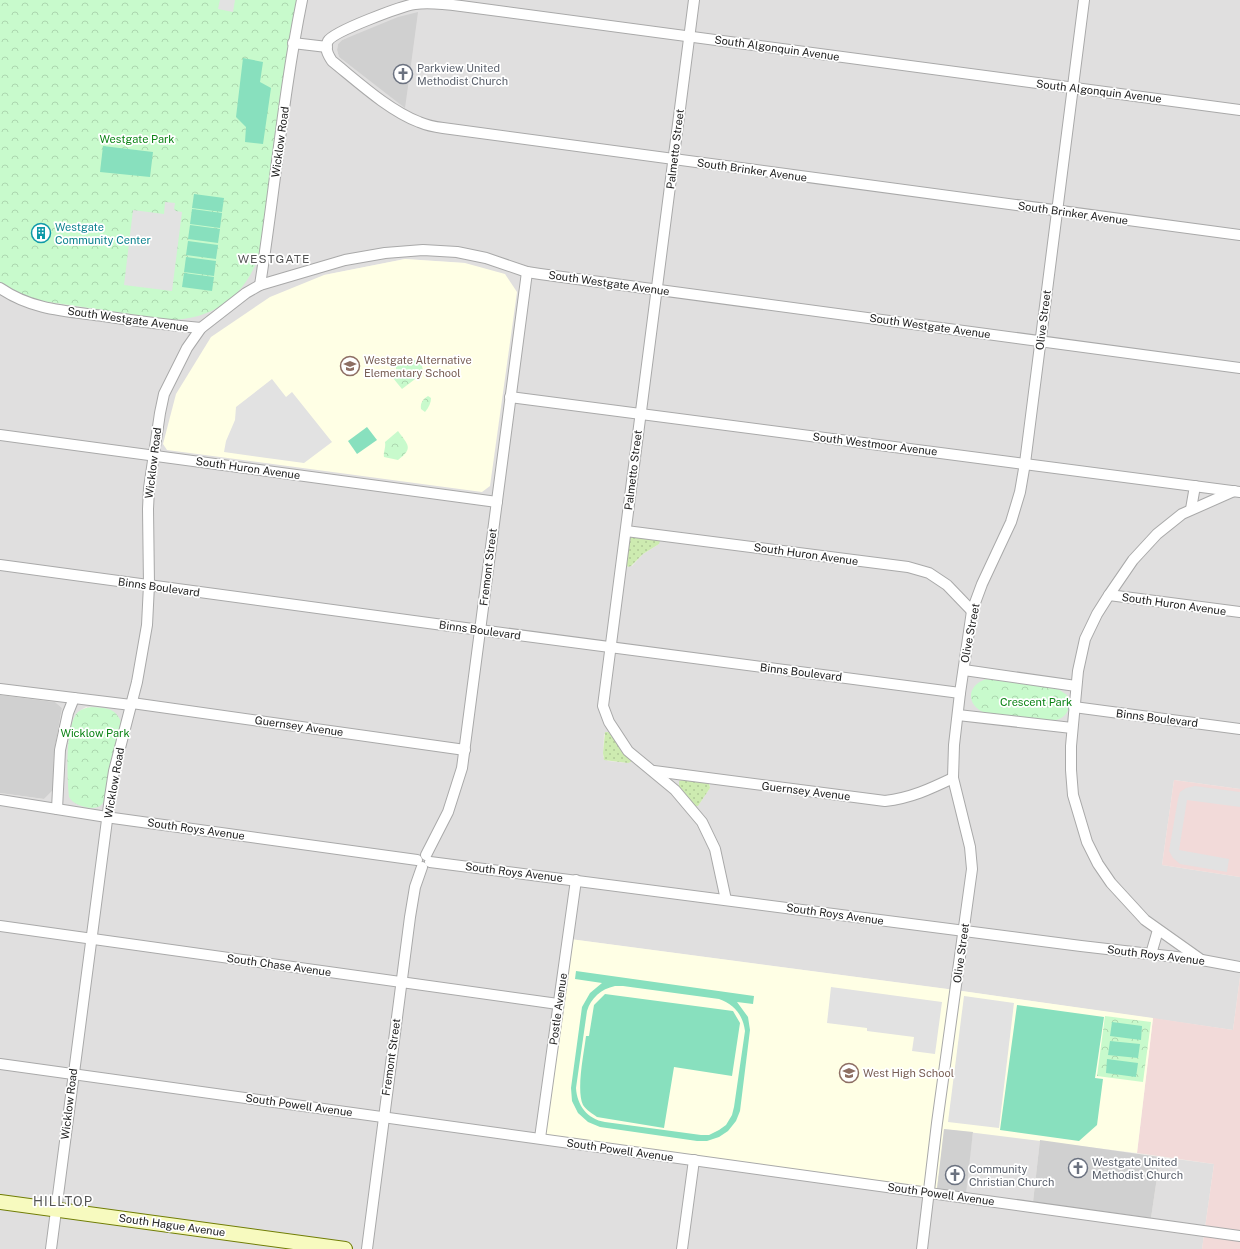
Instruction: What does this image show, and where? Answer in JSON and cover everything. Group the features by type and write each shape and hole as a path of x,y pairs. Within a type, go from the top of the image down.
{"main road":[{"name":"South Hague Avenue","path":"0,1202 344,1249"}],"street":[{"name":"Wicklow Road","path":"260,285 293,43 302,0"},
{"name":"Palmetto Street","path":"694,0 603,706 609,722 628,751 654,771 675,790 702,822 715,849 726,900"},
{"name":"Olive Street","path":"922,1249 972,869 970,847 953,778 954,745 960,693 972,610 982,584 1011,522 1020,492 1025,463 1084,0"},
{"name":"South Algonquin Avenue","path":"327,47 328,41 335,34 401,7 428,3 690,36 1240,110"},
{"path":"293,43 327,47"},
{"name":"South Brinker Avenue","path":"327,47 327,51 332,61 401,114 420,123 443,128 1240,235"},
{"name":"South Westgate Avenue","path":"0,288 14,298 37,306 154,323 201,328 246,293 260,285 345,260 386,253 441,250 486,258 527,272 1240,368"},
{"name":"Fremont Street","path":"367,1249 383,1117 415,888 424,861 452,804 462,768 465,750 527,272"},
{"name":"Wicklow Road","path":"51,1249 114,771 137,682 147,625 149,585 148,508 154,455 164,394 187,348 201,328"},
{"name":"South Westmoor Avenue","path":"510,397 1025,463 1237,492"},
{"name":"South Huron Avenue","path":"0,435 497,502"},
{"path":"1191,509 1194,486"},
{"path":"1202,960 1145,920 1110,883 1087,842 1073,795 1071,758 1072,728 1078,671 1085,639 1108,595 1133,560 1157,534 1182,514 1191,509 1237,492"},
{"name":"South Huron Avenue","path":"626,531 908,567 928,573 947,584 972,610"},
{"name":"Binns Boulevard","path":"0,565 960,693"},
{"name":"South Huron Avenue","path":"1108,595 1240,612"},
{"path":"964,670 1076,686"},
{"name":"Guernsey Avenue","path":"0,689 131,704 465,750"},
{"path":"57,809 60,750 68,713 74,698"},
{"name":"Binns Boulevard","path":"1074,707 1240,729"},
{"path":"958,715 1072,728"},
{"name":"Guernsey Avenue","path":"654,771 886,802 919,794 953,778"},
{"name":"South Roys Avenue","path":"0,800 107,817 424,861 964,931 1202,960 1240,967"},
{"name":"Postle Avenue","path":"540,1138 576,880"},
{"name":"South Chase Avenue","path":"0,926 558,1004"},
{"path":"1151,954 1158,930"},
{"name":"South Powell Avenue","path":"0,1064 1240,1236"},
{"path":"682,1249 694,1160"}],"shaded area":[{"path":"220,0 235,0 233,12 218,9"},
{"path":"297,0 1240,0 1240,789 1174,780 1162,865 1240,877 1240,977 1233,1030 955,990 570,939 965,1193 973,1132 1040,1140 1033,1202 1151,1218 1160,1157 1214,1164 1202,1249 0,1249 0,793 44,799 53,790 54,752 62,708 55,702 0,695 0,282 26,296 42,301 170,320","holes":["362,33 405,107 339,57 337,50 338,44 342,40","405,259 465,263 324,275","635,536 659,544 643,554 632,566","86,707 91,707 68,755 69,739 74,718","604,734 611,734 621,749 630,756 631,762 608,761 603,757","679,781 709,783 710,788 698,806 695,806"]},
{"path":"418,12 405,108 339,57 337,50 338,44 342,40 398,17"},
{"path":"165,202 175,203 174,209 182,212 172,291 124,285 133,210 164,214"},
{"name":"Westgate Alternative Elementary School","path":"405,259 465,263 505,274 517,292 490,486 482,492 167,450 163,444 176,394 211,337 270,297 324,275"},
{"path":"272,379 286,397 292,392 332,442 304,463 224,452 226,441 235,420 236,407"},
{"path":"0,695 55,702 62,708 54,752 53,790 44,799 0,793"},
{"path":"1174,780 1240,789 1240,877 1162,865"},
{"path":"1195,786 1240,792 1240,807 1187,800 1179,850 1229,859 1227,872 1180,864 1173,858 1169,851 1180,792 1186,788"},
{"name":"West High School","path":"570,939 1153,1018 1137,1153 944,1129 937,1189 544,1136"},
{"path":"1240,977 1240,1249 1202,1249 1214,1164 1137,1153 1153,1018 1233,1030"},
{"path":"831,987 942,1002 935,1054 912,1051 914,1037 867,1031 867,1028 827,1023"},
{"path":"964,996 1014,1003 999,1128 948,1122"},
{"path":"944,1129 973,1132 966,1193 937,1189"},
{"path":"1040,1140 1160,1157 1151,1218 1033,1202"}],"green space":[{"name":"Westgate Park","path":"0,0 297,0 260,252 247,281 227,302 201,315 186,319 170,320 42,301 15,291 0,282"},
{"path":"243,58 263,62 260,82 271,88 263,144 245,142 246,127 236,117"},
{"path":"103,146 153,152 150,177 100,172"},
{"path":"194,194 224,198 222,212 192,208"},
{"path":"192,209 222,213 220,228 190,224"},
{"path":"190,225 220,229 218,243 188,239"},
{"path":"188,241 218,245 216,259 186,255"},
{"path":"186,257 216,261 214,276 184,272"},
{"path":"184,273 214,277 212,291 182,287"},
{"path":"410,360 416,360 420,363 423,373 402,389 393,378 393,375 396,373 396,367"},
{"path":"428,396 431,398 431,402 425,412 421,409 421,403"},
{"path":"367,427 377,440 357,454 348,441"},
{"path":"398,431 407,443 408,449 398,460 384,457 385,442"},
{"path":"631,537 659,539 660,541 659,544 643,554 631,566 628,567 626,564 629,539"},
{"name":"Crescent Park","path":"986,679 1055,687 1067,695 1069,708 1062,717 1053,721 1010,717 983,712 973,704 971,694 975,685"},
{"name":"Wicklow Park","path":"91,707 105,708 113,711 119,717 121,722 105,800 99,807 94,808 82,806 71,800 69,797 67,766 70,730 73,720 77,713"},
{"path":"605,732 608,732 611,735 621,749 630,757 631,762 628,763 604,760 603,753"},
{"path":"679,781 709,783 710,788 698,806 695,806 679,787"},
{"path":"576,971 754,996 753,1004 737,1002 748,1017 750,1030 740,1111 736,1121 728,1131 719,1137 707,1141 697,1141 600,1127 588,1122 578,1113 572,1101 571,1088 582,1007 590,993 602,983 575,979","holes":["615,986 719,999 733,1007 740,1015 745,1031 734,1107 732,1115 726,1125 719,1130 709,1135 701,1135 605,1122 593,1118 584,1110 578,1100 576,1088 587,1011 594,998 605,989"]},
{"path":"605,994 733,1011 740,1023 732,1076 674,1067 664,1128 597,1117 583,1105 580,1081 586,1036 589,1036 594,1005"},
{"path":"1017,1005 1104,1017 1095,1078 1103,1079 1097,1125 1079,1141 1000,1130"},
{"path":"1105,1016 1151,1022 1143,1082 1097,1076"},
{"path":"1112,1022 1142,1026 1141,1040 1110,1036"},
{"path":"1110,1041 1140,1044 1138,1058 1108,1055"},
{"path":"1107,1059 1138,1063 1136,1077 1106,1073"}],"place":[{"name":"Parkview United Methodist Church","path":"403,74"},
{"name":"Westgate Community Center","path":"41,233"},
{"name":"Westgate Alternative Elementary School","path":"350,366"},
{"name":"West High School","path":"849,1073"},
{"name":"Westgate United Methodist Church","path":"1078,1168"},
{"name":"Community Christian Church","path":"955,1175"}],"district":[{"name":"WESTGATE","path":"274,259"},
{"name":"HILLTOP","path":"63,1201"}]}
